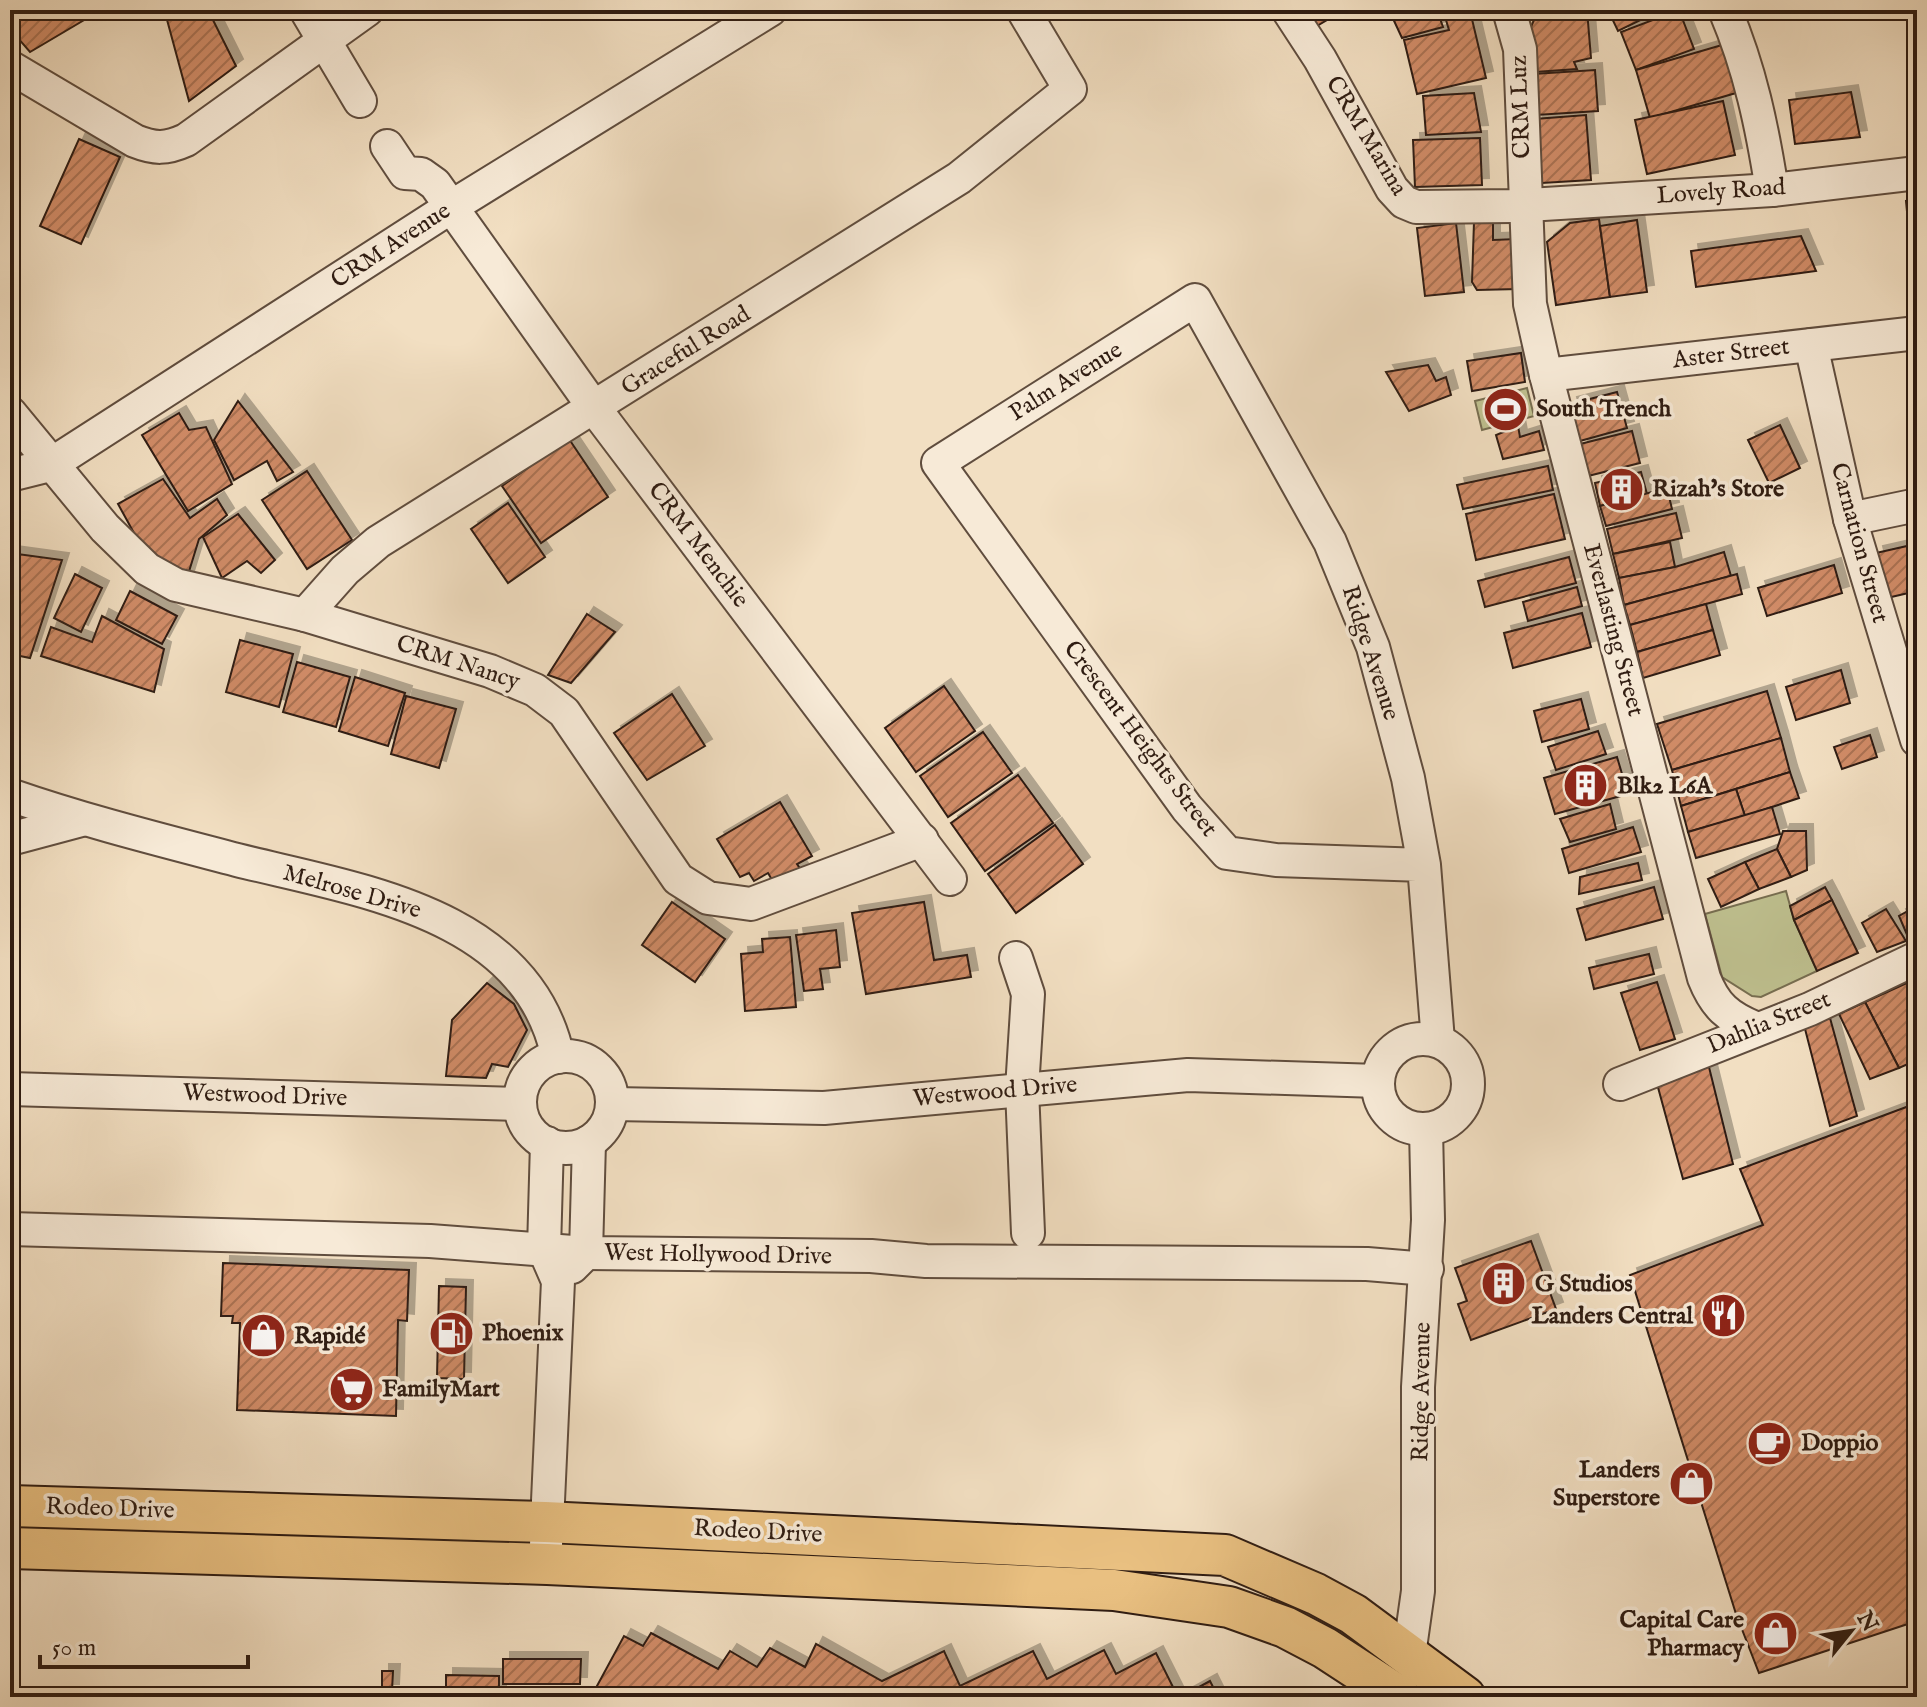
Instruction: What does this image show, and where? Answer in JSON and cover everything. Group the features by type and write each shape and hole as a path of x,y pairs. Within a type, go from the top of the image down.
{"main road":[{"name":"Rodeo Drive","path":"10,1506 545,1522 1225,1555 1316,1594 1409,1655 1465,1697"},
{"name":"Rodeo Drive","path":"10,1548 547,1564 1114,1590 1217,1605 1285,1627 1325,1648 1400,1697"}],"street":[{"path":"306,10 360,101"},
{"path":"10,67 135,141 154,149 186,140 367,10"},
{"name":"CRM Avenue","path":"10,475 50,465 451,207 770,10"},
{"name":"Graceful Road","path":"305,615 345,570 378,542 595,409 959,178 1070,89 1023,10"},
{"name":"CRM Marina","path":"1288,10 1320,59 1392,189 1404,202 1422,208 1524,206"},
{"name":"CRM Luz","path":"1509,10 1520,49 1524,206"},
{"path":"1725,10 1744,56 1758,107 1772,190"},
{"name":"CRM Menchie","path":"387,146 405,173 429,178 595,409 950,879"},
{"name":"Lovely Road","path":"1524,206 1772,190 1917,173"},
{"name":"Everlasting Street","path":"1524,206 1530,304 1546,375 1704,978 1717,1004 1731,1018 1755,1028"},
{"name":"Palm Avenue","path":"938,463 1195,300"},
{"name":"Ridge Avenue","path":"1195,300 1330,542 1354,594 1373,647 1408,778 1424,865 1438,1041"},
{"name":"Aster Street","path":"1546,375 1917,333"},
{"name":"Carnation Street","path":"1811,345 1850,519 1916,734"},
{"name":"CRM Nancy","path":"10,413 50,465 147,569 176,585 305,615 490,671 535,690 564,712 678,879 708,898 751,904 922,840"},
{"name":"Crescent Heights Street","path":"938,463 1187,808 1227,853 1276,860 1424,865"},
{"path":"1850,519 1917,505"},
{"name":"Melrose Drive","path":"10,795 81,820 408,903 464,932 512,969 541,1008 558,1057"},
{"name":"Melrose Drive","path":"10,839 81,820"},
{"path":"1016,958 1028,994 1022,1089 1028,1233"},
{"name":"Dahlia Street","path":"1620,1084 1755,1028 1810,1009 1917,958"},
{"path":"1425,1039 1438,1041 1460,1058 1468,1083 1461,1109 1451,1120 1426,1129 1407,1126 1391,1116 1381,1099 1378,1081 1388,1055 1398,1046 1425,1039"},
{"path":"571,1056 596,1067 611,1091 613,1104 601,1132 589,1142 576,1147 547,1143 524,1120 520,1104 530,1073 542,1063 558,1057 571,1056"},
{"name":"Westwood Drive","path":"613,1104 824,1108 1188,1075 1378,1081"},
{"name":"Westwood Drive","path":"10,1089 520,1104"},
{"name":"Ridge Avenue","path":"1409,1655 1418,1591 1418,1387 1427,1269 1426,1129"},
{"path":"558,1281 586,1253 589,1142"},
{"path":"547,1143 544,1249 558,1281 545,1522 547,1564"},
{"name":"West Hollywood Drive","path":"10,1229 430,1241 586,1253 871,1256 926,1261 1367,1264 1427,1269"}],"green space":[{"name":"South Trench","path":"1527,388 1534,416 1482,430 1475,401"},
{"path":"1786,891 1794,920 1817,971 1761,997 1752,996 1722,977 1705,914"}],"building":[{"path":"10,10 101,10 30,52 10,29"},
{"path":"178,10 208,10 236,66 189,101 166,16"},
{"path":"1316,10 1344,10 1317,26 1311,16"},
{"path":"1389,10 1437,10 1443,27 1402,38"},
{"path":"1587,10 1591,58 1574,62 1577,69 1535,72 1530,29 1534,20"},
{"path":"1608,10 1661,10 1618,31"},
{"path":"1679,10 1694,49 1636,70 1621,32"},
{"path":"1471,15 1486,78 1417,94 1404,40 1449,30 1446,20"},
{"path":"1722,45 1736,93 1650,118 1636,70"},
{"path":"1595,70 1598,111 1536,115 1533,74"},
{"path":"1851,92 1860,137 1795,144 1789,100"},
{"path":"1474,93 1481,132 1426,135 1423,96"},
{"path":"1723,101 1735,155 1647,174 1635,120"},
{"path":"1586,115 1591,180 1542,183 1535,119"},
{"path":"1480,138 1482,185 1415,187 1413,140"},
{"path":"79,139 120,157 81,244 40,226"},
{"path":"1917,200 1917,254 1911,254 1906,201"},
{"path":"1599,219 1610,297 1556,305 1547,242 1570,223"},
{"path":"1637,220 1647,292 1610,297 1600,226"},
{"path":"1474,222 1493,222 1493,240 1517,239 1518,289 1477,290 1472,282"},
{"path":"1456,223 1464,292 1425,296 1417,228"},
{"path":"1801,236 1816,271 1696,287 1691,251"},
{"path":"1521,353 1525,382 1472,391 1467,361"},
{"path":"1428,365 1436,381 1446,377 1451,395 1409,411 1386,372"},
{"path":"1617,392 1627,428 1580,441 1570,404"},
{"path":"238,401 293,472 277,481 267,461 234,480 214,440"},
{"path":"179,413 189,430 206,427 232,484 188,511 142,435"},
{"path":"1780,425 1800,468 1769,483 1748,440"},
{"path":"1518,426 1520,437 1539,431 1544,450 1503,459 1496,435"},
{"path":"1632,431 1640,463 1588,476 1580,444"},
{"path":"569,439 608,497 541,543 502,486"},
{"path":"1548,466 1553,490 1463,509 1457,485"},
{"path":"307,471 352,540 307,569 262,500"},
{"name":"Rizah's Store","path":"1641,472 1647,494 1600,506 1595,483"},
{"path":"163,479 190,518 217,499 227,515 199,539 187,578 145,553 118,504"},
{"path":"1667,488 1672,509 1606,526 1600,506"},
{"path":"1554,494 1565,539 1476,560 1466,514"},
{"path":"508,503 545,557 508,583 471,529"},
{"path":"1676,513 1682,538 1613,554 1607,529"},
{"path":"238,514 275,560 261,573 247,561 222,578 203,537"},
{"path":"1670,542 1675,567 1619,578 1613,554"},
{"path":"1907,546 1917,591 1887,598 1876,553"},
{"path":"1724,552 1731,576 1624,605 1619,578 1675,567"},
{"path":"10,553 62,560 30,658 10,654"},
{"path":"1569,557 1576,583 1485,607 1478,581"},
{"path":"1834,565 1842,593 1767,616 1758,588"},
{"path":"75,574 102,588 81,632 54,618"},
{"path":"1737,574 1742,594 1630,625 1624,605"},
{"path":"1577,587 1582,606 1528,621 1523,602"},
{"path":"130,591 177,616 162,644 116,620"},
{"path":"1706,604 1713,630 1637,652 1630,625"},
{"path":"1582,613 1591,647 1513,668 1504,633"},
{"path":"587,614 615,632 571,683 548,675"},
{"path":"102,616 164,649 154,692 41,656 51,627 92,642"},
{"path":"1713,630 1720,655 1643,678 1637,652"},
{"path":"240,640 293,654 279,707 226,692"},
{"path":"297,662 350,677 336,727 283,712"},
{"path":"1841,670 1850,703 1796,720 1786,687"},
{"path":"355,677 405,693 388,746 339,731"},
{"path":"944,686 975,731 916,772 885,728"},
{"path":"1767,691 1781,738 1672,770 1657,724"},
{"path":"672,694 705,746 647,780 614,733"},
{"path":"406,696 456,709 439,768 391,754"},
{"path":"1581,699 1589,729 1542,742 1534,711"},
{"path":"1598,731 1606,754 1556,770 1548,747"},
{"path":"983,732 1012,773 948,817 920,776"},
{"path":"1870,735 1877,757 1842,769 1834,747"},
{"path":"1781,738 1790,772 1681,806 1672,770"},
{"name":"Blk2 L6A","path":"1617,757 1628,794 1555,814 1544,778"},
{"path":"1790,772 1799,798 1745,816 1736,789"},
{"path":"1018,775 1053,823 985,871 951,823"},
{"path":"1736,789 1745,816 1688,832 1681,806"},
{"path":"780,802 812,856 797,864 801,870 775,885 768,873 754,881 749,873 740,877 717,839"},
{"path":"1610,804 1616,829 1570,842 1560,819"},
{"path":"1772,807 1780,834 1696,858 1688,832"},
{"path":"1055,825 1083,864 1016,913 988,874"},
{"path":"1633,827 1641,852 1569,873 1562,849"},
{"path":"1783,831 1806,831 1807,870 1791,877 1777,849"},
{"path":"1777,849 1791,877 1759,889 1745,862"},
{"path":"1745,862 1759,889 1721,907 1708,879"},
{"path":"1638,863 1642,880 1579,894 1580,877"},
{"path":"1654,887 1663,919 1586,940 1577,909"},
{"path":"1825,887 1832,900 1794,920 1790,906"},
{"path":"1832,900 1858,953 1817,971 1794,920"},
{"path":"672,902 725,939 695,982 642,945"},
{"path":"924,902 934,960 967,955 971,977 866,994 852,913"},
{"path":"1917,906 1917,932 1908,937 1899,916"},
{"path":"1886,909 1906,941 1877,952 1862,923"},
{"path":"836,930 840,967 820,969 823,989 804,991 796,935"},
{"path":"790,937 796,1007 745,1011 741,954 763,952 762,939"},
{"path":"1649,954 1654,974 1594,989 1589,968"},
{"path":"1657,982 1675,1039 1640,1050 1621,993"},
{"path":"1909,982 1917,1001 1917,1060 1899,1068 1865,1002"},
{"path":"487,983 514,1004 527,1030 508,1067 492,1064 486,1078 446,1076 452,1020"},
{"path":"1865,1002 1899,1068 1870,1079 1839,1014"},
{"path":"1830,1018 1857,1116 1830,1126 1804,1025"},
{"path":"1707,1059 1733,1164 1683,1179 1656,1080"},
{"path":"1917,1103 1917,1621 1759,1673 1736,1614 1630,1275 1763,1225 1740,1169"},
{"name":"G Studios","path":"1531,1241 1556,1309 1471,1340 1458,1304 1467,1301 1455,1268"},
{"path":"223,1263 409,1270 407,1321 398,1320 396,1416 237,1410 240,1323 232,1323 233,1316 221,1316"},
{"name":"Phoenix","path":"439,1286 466,1287 464,1379 437,1378"},
{"path":"651,1633 718,1669 730,1651 757,1667 770,1648 805,1667 816,1644 882,1681 944,1651 960,1686 1033,1651 1047,1679 1104,1650 1116,1674 1156,1653 1178,1697 591,1697 624,1636 643,1646"},
{"path":"503,1659 581,1659 580,1684 503,1684"},
{"path":"382,1671 393,1671 392,1691 382,1691"},
{"path":"446,1675 499,1676 499,1697 446,1697"},
{"path":"1210,1681 1218,1697 1181,1697"}],"place":[{"name":"South Trench","path":"1505,409"},
{"name":"Rizah's Store","path":"1621,489"},
{"name":"Blk2 L6A","path":"1586,786"},
{"name":"G Studios","path":"1504,1284"},
{"name":"Landers Central","path":"1724,1316"},
{"name":"Phoenix","path":"451,1333"},
{"name":"Rapidé","path":"263,1336"},
{"name":"FamilyMart","path":"351,1389"},
{"name":"Doppio","path":"1770,1443"},
{"name":"Landers Superstore","path":"1691,1484"},
{"name":"Capital Care Pharmacy","path":"1775,1634"}]}
